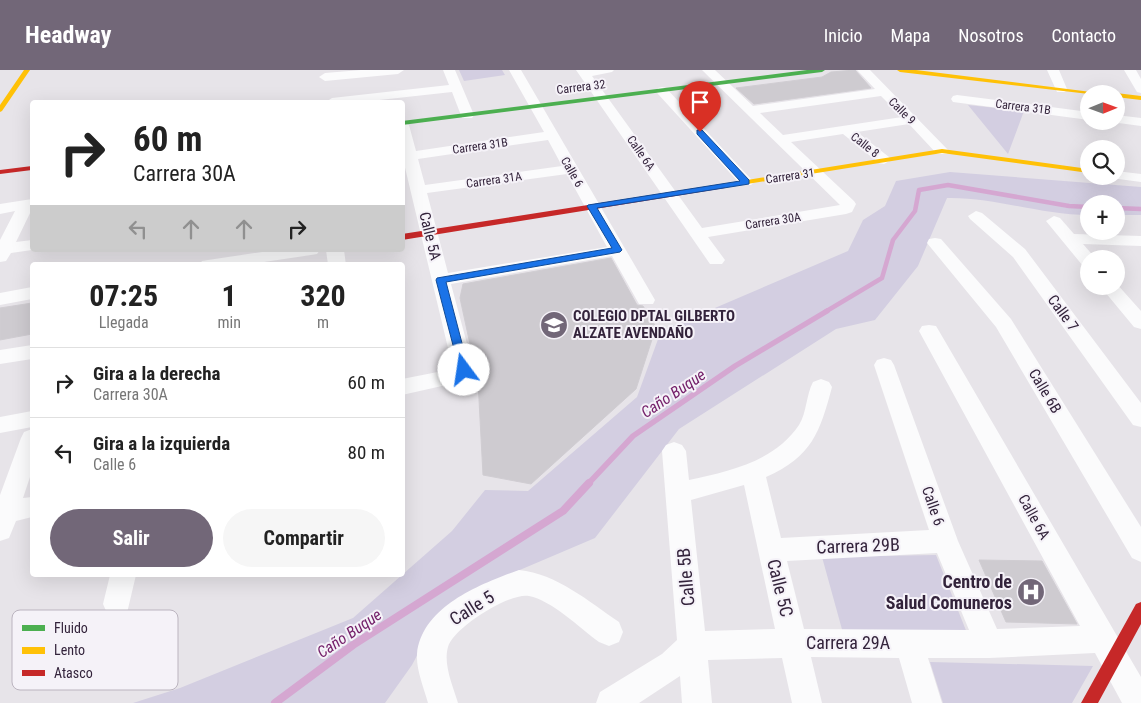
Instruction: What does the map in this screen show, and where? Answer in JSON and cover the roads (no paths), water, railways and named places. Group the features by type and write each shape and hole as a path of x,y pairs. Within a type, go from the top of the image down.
{"street":[{"path":"0,110 5,97 27,70"},
{"path":"327,89 398,70"},
{"path":"449,70 467,115"},
{"name":"Calle 6","path":"515,70 646,300"},
{"path":"584,71 608,70"},
{"path":"708,70 815,172"},
{"name":"Carrera 32","path":"405,124 822,70"},
{"name":"Calle 9","path":"863,70 942,151"},
{"path":"900,70 1080,91"},
{"path":"1053,70 1061,89"},
{"name":"Calle 6A","path":"584,71 716,260"},
{"path":"1135,74 1141,90"},
{"path":"327,89 456,88"},
{"path":"662,90 746,182"},
{"path":"750,110 883,92"},
{"path":"1125,96 1141,98"},
{"name":"Carrera 31B","path":"956,99 1080,115"},
{"path":"780,139 911,120"},
{"path":"1125,120 1141,122"},
{"name":"Calle 8","path":"846,130 884,160"},
{"name":"Calle 5A","path":"405,136 464,370 456,376 405,386"},
{"name":"Carrera 31B","path":"410,156 551,136"},
{"name":"Carrera 31","path":"405,237 942,151 1080,170"},
{"path":"0,172 30,168"},
{"name":"Carrera 31A","path":"419,190 570,169"},
{"name":"Carrera 30A","path":"698,234 846,209 848,206 847,202 815,172"},
{"path":"1125,175 1141,178"},
{"path":"0,209 29,204"},
{"path":"2,253 29,204"},
{"name":"Calle 7","path":"976,216 1019,253 1141,419"},
{"path":"1054,221 1080,252"},
{"path":"1069,239 1132,241"},
{"name":"Calle 6B","path":"935,243 1004,324 1141,550"},
{"path":"2,253 30,246"},
{"path":"441,280 617,250"},
{"path":"221,262 238,258 294,252"},
{"path":"0,299 30,293"},
{"path":"1117,295 1141,323"},
{"name":"Calle 6A","path":"929,331 1139,703"},
{"path":"0,357 30,352"},
{"name":"Calle 6","path":"884,365 945,541 989,644"},
{"path":"678,493 753,474 785,455 808,430 822,387"},
{"path":"0,425 30,419"},
{"path":"3,522 30,444"},
{"name":"Calle 5B","path":"674,451 697,703"},
{"name":"Calle 5C","path":"753,474 806,703"},
{"path":"3,522 30,508"},
{"name":"Carrera 29B","path":"770,550 945,541"},
{"path":"117,604 123,577"},
{"name":"Calle 5","path":"443,703 432,653 437,634 447,621 519,582 530,581 609,632"},
{"path":"1090,703 1108,649 1141,609"},
{"path":"909,642 927,703"},
{"name":"Carrera 29A","path":"692,646 909,642 1108,649"},
{"path":"611,703 672,664 692,646"}],"waterway":[{"name":"Caño Buque","path":"825,312 882,278 893,240 915,211 919,190 948,185 1080,207"},
{"name":"Caño Buque","path":"1125,208 1141,209"},
{"name":"Caño Buque","path":"588,484 633,436 735,366 827,311"},
{"name":"Caño Buque","path":"275,703 353,645 563,511 589,483"}],"place":[{"name":"COLEGIO DPTAL GILBERTO ALZATE AVENDAÑO","path":"554,325"},
{"name":"Centro de Salud Comuneros","path":"1031,592"}]}
